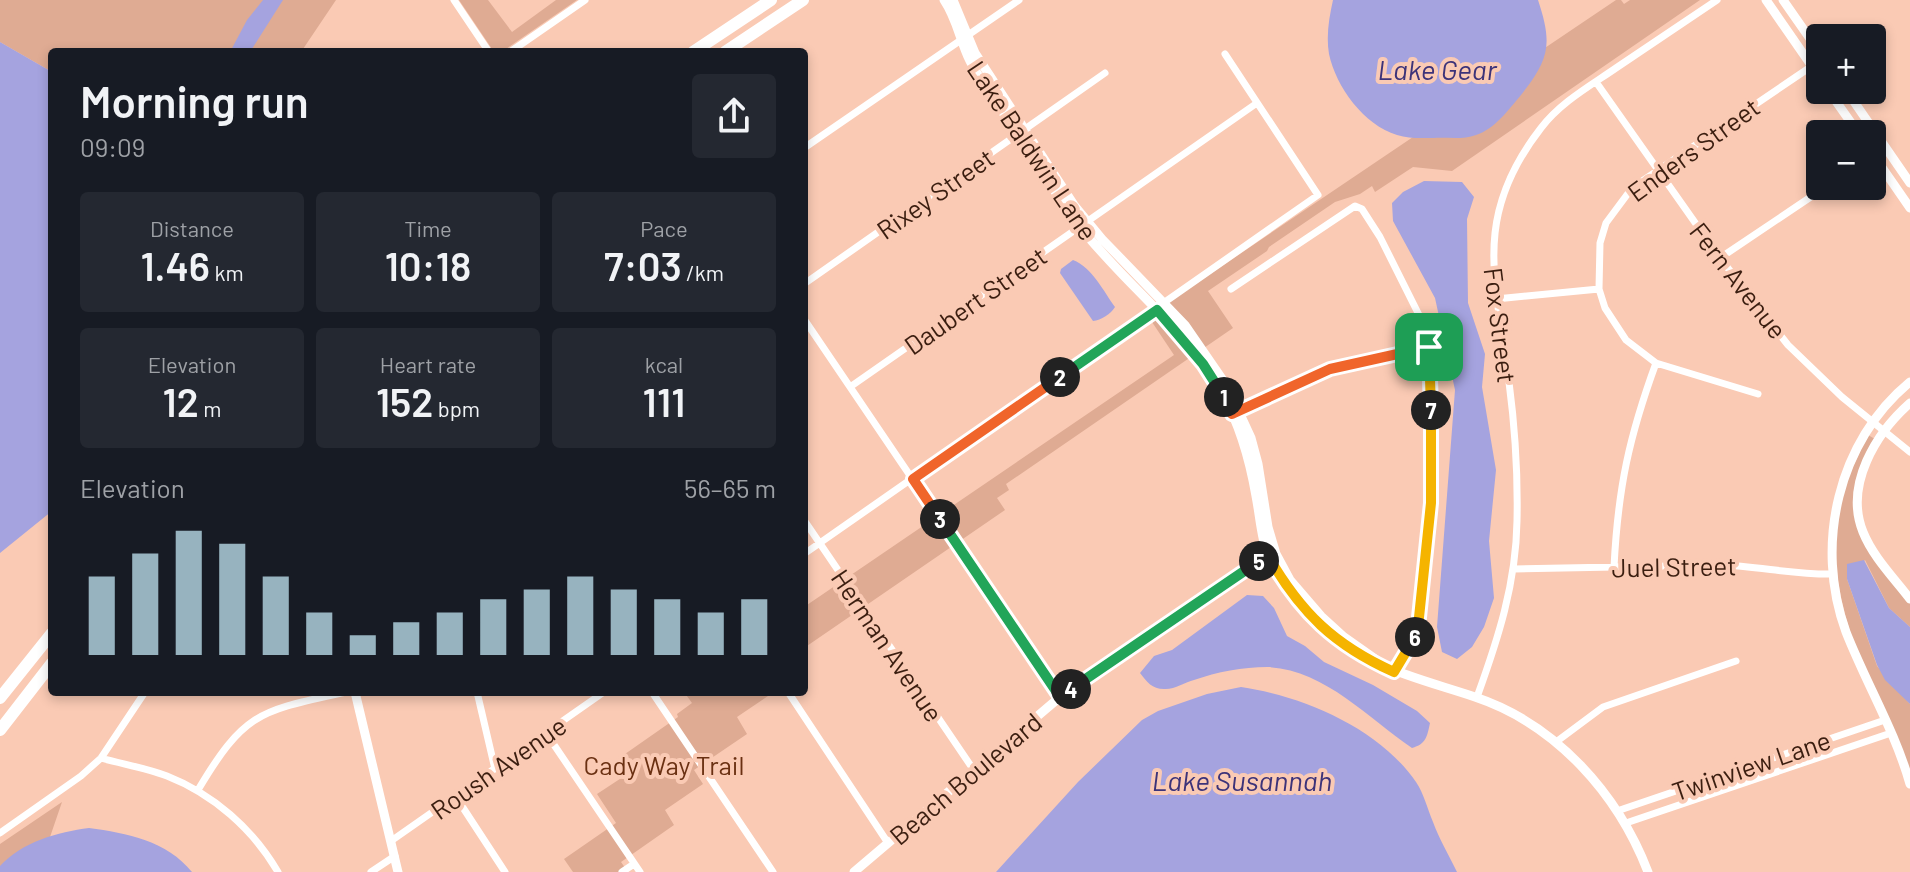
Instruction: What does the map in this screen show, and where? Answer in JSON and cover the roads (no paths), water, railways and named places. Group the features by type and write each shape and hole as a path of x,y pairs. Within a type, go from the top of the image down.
{"highway":[{"path":"699,48 771,0"},
{"path":"731,48 803,0"},
{"path":"0,698 48,638"},
{"path":"10,716 16,695 48,655"},
{"path":"0,730 48,668"}],"street":[{"path":"454,0 486,48"},
{"path":"516,48 585,0"},
{"path":"771,0 782,14"},
{"name":"Lake Baldwin Lane","path":"944,0 965,36"},
{"name":"Lake Baldwin Lane","path":"953,0 976,72 1083,224 1205,351 1258,464 1272,555 1290,580 1344,637 1394,672 1477,697 1504,709 1556,742 1592,777 1626,823 1648,872"},
{"path":"808,145 1019,0"},
{"name":"Fox Street","path":"1477,697 1498,639 1514,569 1517,517 1512,410 1492,248 1499,207 1512,175 1540,129 1553,115 1717,0"},
{"path":"1766,0 1806,57"},
{"path":"1783,0 1806,33"},
{"path":"808,551 1318,195 1225,54"},
{"name":"Enders Street","path":"1758,394 1656,363 1626,340 1605,308 1599,289 1600,243 1606,223 1632,188 1806,70"},
{"name":"Rixey Street","path":"808,281 1105,73"},
{"name":"Fern Avenue","path":"1596,82 1720,258 1788,345 1871,423 1910,452"},
{"name":"Daubert Street","path":"850,387 1257,103"},
{"path":"1886,147 1910,183"},
{"path":"1886,174 1910,208"},
{"path":"1720,258 1806,200"},
{"path":"1231,289 1349,208 1359,207 1380,237 1416,309 1429,347 1431,503 1419,620 1415,637 1394,672"},
{"path":"1496,299 1599,289"},
{"path":"808,325 1060,697"},
{"path":"1236,413 1330,369 1429,347"},
{"path":"1614,567 1622,478 1638,412 1656,363"},
{"path":"1910,382 1893,396 1871,423 1853,456 1840,491 1832,539 1833,574 1846,632 1910,784"},
{"path":"1910,403 1882,432 1858,491 1858,512 1869,545 1910,599"},
{"name":"Herman Avenue","path":"808,526 973,769"},
{"name":"Beach Boulevard","path":"854,872 1060,697 1272,555"},
{"name":"Juel Street","path":"1514,569 1749,565 1793,573 1833,574"},
{"path":"1556,742 1603,707 1736,661"},
{"path":"0,833 81,776 101,758 142,696"},
{"path":"198,790 223,749 260,715 279,707 328,696"},
{"path":"356,696 398,872"},
{"path":"478,696 495,769"},
{"name":"Roush Avenue","path":"391,841 594,696"},
{"path":"655,696 773,872"},
{"path":"791,696 888,843"},
{"name":"Twinview Lane","path":"1617,811 1885,720"},
{"path":"546,733 640,872"},
{"name":"Twinview Lane","path":"1626,823 1891,733"},
{"path":"101,758 165,775 198,790 226,810 250,834 278,872"},
{"path":"456,797 505,872"},
{"path":"371,872 395,856"},
{"path":"622,872 634,864"}],"water":[{"path":"263,0 283,0 253,48 232,48 247,20"},
{"name":"Lake Gear","path":"1333,0 1538,0 1546,29 1546,51 1538,71 1521,95 1501,118 1483,132 1460,138 1402,136 1373,123 1353,103 1338,79 1328,47"},
{"path":"0,42 48,70 48,514 0,553"},
{"path":"1424,181 1462,182 1474,197 1467,219 1468,303 1485,354 1482,387 1496,470 1489,541 1494,598 1484,627 1472,647 1457,659 1442,652 1437,627 1455,390 1435,298 1393,221 1392,203 1403,192"},
{"path":"1073,260 1092,274 1115,307 1102,318 1093,321 1060,273"},
{"path":"1864,560 1889,608 1910,627 1910,704 1885,680 1877,665 1847,579 1847,564"},
{"path":"1247,595 1263,596 1274,608 1287,636 1324,662 1373,685 1417,711 1430,723 1423,742 1412,748 1344,697 1308,676 1288,670 1267,667 1239,669 1168,689 1153,686 1140,673 1154,656 1172,650"},
{"name":"Lake Susannah","path":"1241,687 1265,691 1314,707 1361,731 1382,746 1419,787 1457,872 996,872 1078,782 1142,720 1158,711 1207,694"},
{"path":"89,828 145,840 171,853 192,872 0,872 0,866 30,844 53,835"}],"park label":[{"name":"Cady Way Trail","path":"664,764"}]}
